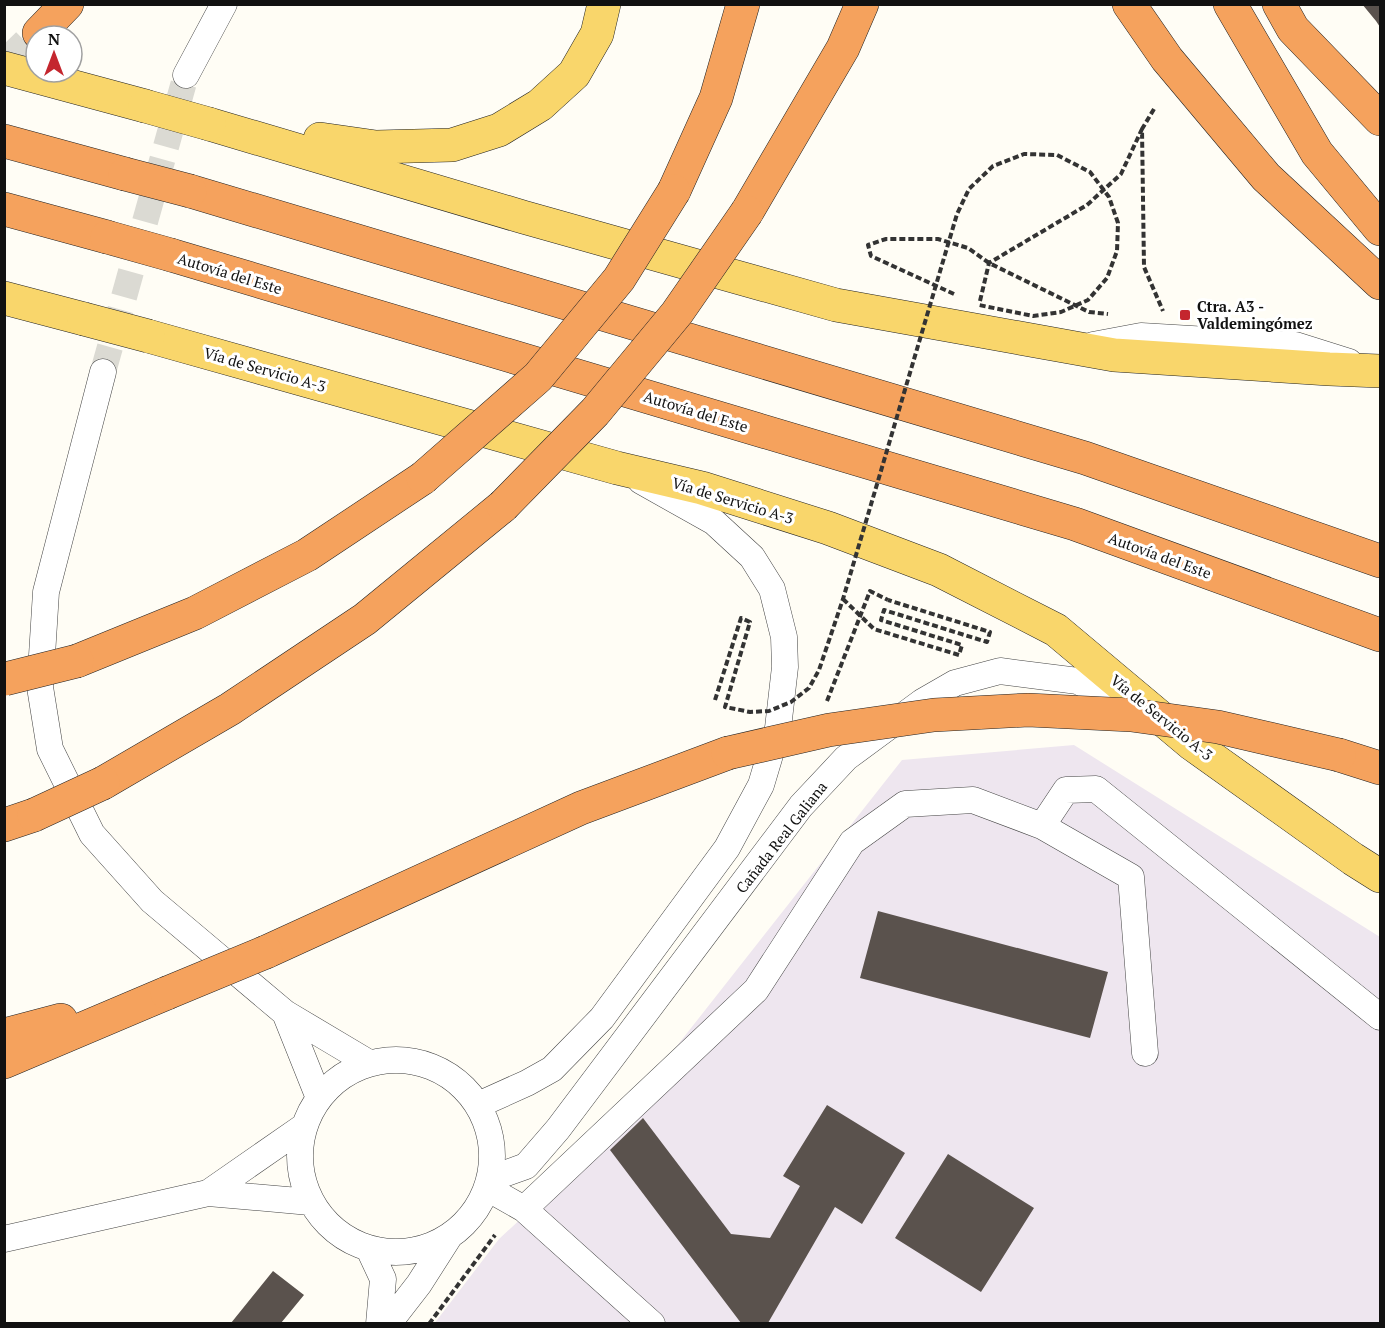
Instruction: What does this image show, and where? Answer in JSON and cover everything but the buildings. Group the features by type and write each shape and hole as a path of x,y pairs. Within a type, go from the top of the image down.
{"highway":[{"path":"48,24 67,4"},
{"path":"5,679 77,661 195,613 307,555 423,477 538,377 619,279 674,191 716,98 743,4"},
{"path":"19,820 103,783 230,709 365,619 503,506 602,403 677,313 747,212 843,48 862,4"},
{"path":"1129,4 1167,59 1266,177 1380,283"},
{"path":"1230,4 1317,153 1380,229"},
{"path":"1280,4 1293,28 1380,119"},
{"path":"4,141 190,191 1085,458 1380,561"},
{"name":"Autovía del Este","path":"4,209 171,255 1074,524 1380,635"},
{"path":"4,1062 266,952 581,808 728,753 841,728 934,715 1028,710 1131,715 1218,727 1339,755 1380,768"},
{"path":"4,1035 167,993"}],"main road":[{"path":"209,124 376,147 452,145 499,129 540,105 566,82 574,74 597,33 603,4"},
{"path":"4,68 209,124 523,217 836,305 1114,355 1378,371"},
{"name":"Vía de Servicio A-3","path":"4,298 148,336 616,468 714,492 828,528 939,570 1056,630 1192,744 1380,876"}],"street":[{"path":"186,75 224,4"},
{"path":"103,372 46,592 40,687 50,749 92,834 152,902 285,1013 369,1064"},
{"path":"478,1105 552,1069 602,1017 727,848 761,786 778,728 785,667 784,637 772,588 752,557 714,522 616,468"},
{"name":"Cañada Real Galiana","path":"488,1183 526,1166 558,1129 801,806 846,758 922,702 956,683 1000,671 1078,681 1192,744"},
{"path":"1042,826 1066,790 1096,789 1380,1017"},
{"path":"524,1209 756,990 852,842 905,804 973,800 1042,826 1131,877 1146,1053"},
{"path":"285,1013 319,1098"},
{"path":"388,1323 419,1284 449,1237 467,1221 482,1201 488,1183 493,1153 488,1128 478,1105 462,1085 442,1071 418,1062 393,1059 369,1064 341,1076 319,1098 303,1127 299,1165 310,1202 326,1223 346,1239 369,1249 397,1253 424,1249 449,1237"},
{"path":"208,1193 303,1127"},
{"path":"488,1183 524,1209 652,1323"},
{"path":"4,1239 208,1193 310,1202"},
{"path":"369,1249 383,1279 379,1323"}],"path":[{"path":"715,700 741,618 750,622 725,707 750,712 769,711 790,702 809,688 819,670 843,598 957,214 969,189 993,166 1024,154 1058,155 1090,172 1109,197 1118,223 1117,251 1107,278 1088,300 1061,312 1033,316 979,305 989,263 1087,206 1121,174 1154,109"},
{"path":"1142,129 1144,267 1166,318"},
{"path":"957,295 871,256 868,245 886,239 938,239 968,248 989,263 1089,312 1111,314"},
{"path":"827,702 870,591 888,600 990,632 987,642 885,610 881,620 962,645 959,655 874,628 843,598"},
{"path":"429,1323 495,1235"}],"shaded area":[{"path":"1074,745 1380,937 1380,1323 434,1324 499,1239 595,1150 902,760"}],"tunnel":[{"path":"4,67 24,48"},
{"path":"103,372 186,75"}],"place":[{"name":"Ctra. A3 - Valdemingómez","path":"1185,315"}]}
